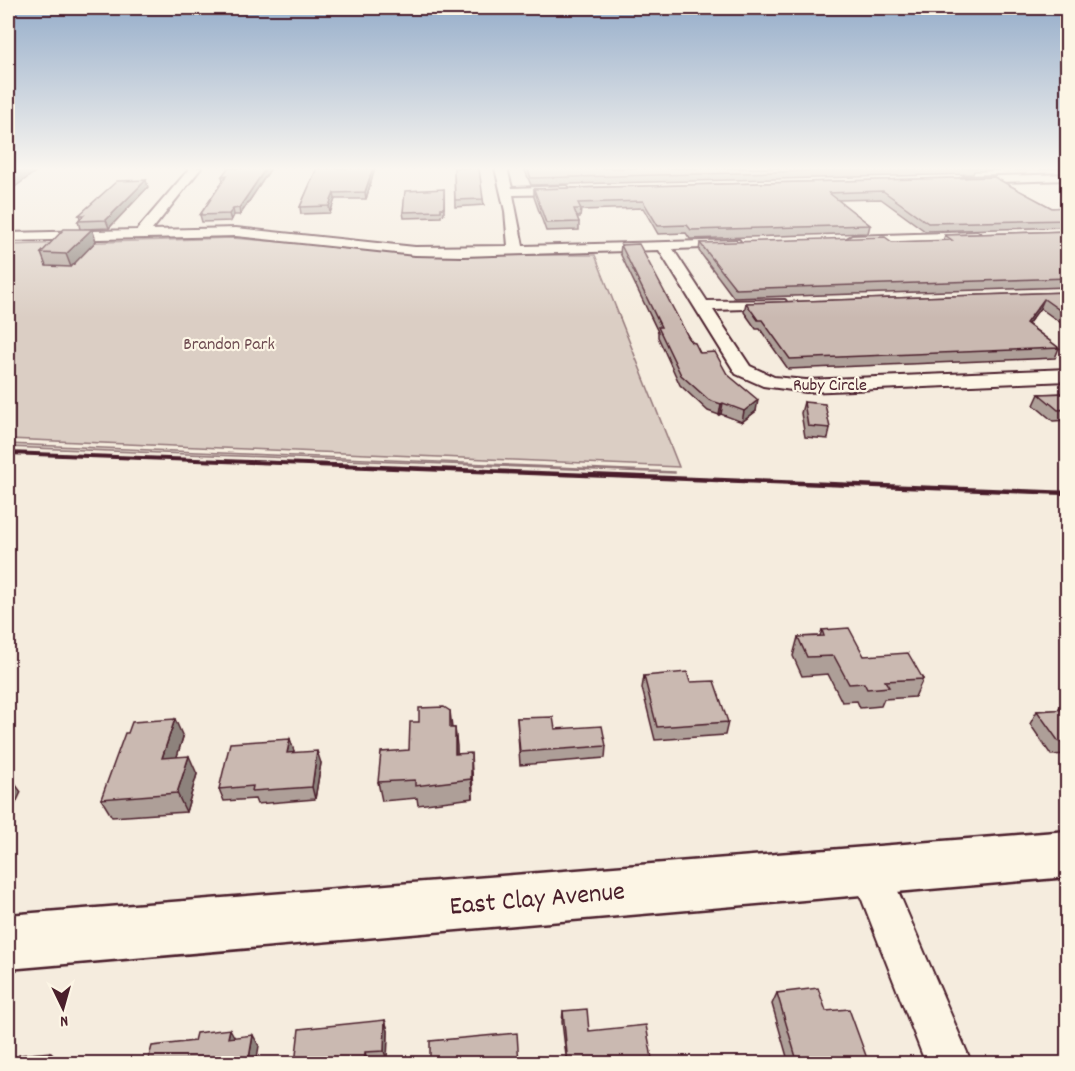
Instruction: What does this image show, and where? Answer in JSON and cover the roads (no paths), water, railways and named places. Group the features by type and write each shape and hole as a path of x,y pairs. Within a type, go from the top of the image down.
{"street":[{"path":"142,233 154,218"},
{"path":"510,218 516,250"},
{"path":"8,237 236,232 414,251 746,243"},
{"path":"841,240 996,236"},
{"name":"Ruby Circle","path":"663,246 743,370 770,382 806,386 1068,375"},
{"path":"701,306 795,303"},
{"name":"East Clay Avenue","path":"8,942 1068,854"},
{"path":"869,869 950,1064"}],"railway":[{"path":"8,453 360,466"},
{"path":"320,465 1068,493"}],"park label":[{"name":"Brandon Park","path":"229,343"}]}
